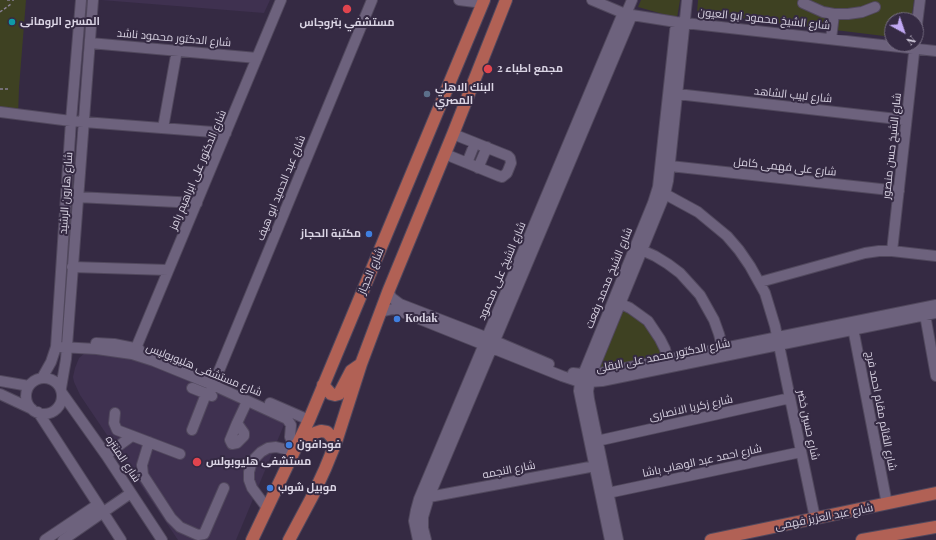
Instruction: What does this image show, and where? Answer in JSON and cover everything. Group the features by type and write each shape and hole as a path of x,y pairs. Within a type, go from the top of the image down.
{"main road":[{"path":"289,540 313,495 336,442 361,364 380,312 506,0"},
{"name":"شارع الحجاز","path":"252,540 309,420 483,1"},
{"path":"323,385 331,394 339,394 348,376 356,366 361,364"},
{"path":"295,448 315,433 321,431 327,432 336,442"},
{"name":"شارع عبد العزيز فهمى","path":"711,540 936,493"},
{"path":"862,540 897,537 936,526"}],"street":[{"name":"شارع هارون الرشيد","path":"62,391 64,370 62,344 71,120 81,0"},
{"name":"شارع هارون الرشيد","path":"42,378 62,344 72,267 93,0"},
{"name":"شارع الدكتور على ابراهيم رامز","path":"136,348 281,0"},
{"name":"شارع عبد الحميد ابو هيف","path":"192,430 210,396 372,0"},
{"path":"464,0 483,1"},
{"name":"شارع الشيخ محمود ابو العيون","path":"592,0 627,14 680,22 884,43"},
{"name":"شارع الشيخ على محمود","path":"426,540 423,528 423,517 428,497 632,0"},
{"path":"680,22 687,0"},
{"path":"918,12 920,0"},
{"path":"803,3 823,12 834,14 862,12 875,7"},
{"path":"831,39 834,14"},
{"name":"شارع الشيخ محمد رفعت","path":"638,249 665,194 668,181 677,94 680,22"},
{"name":"شارع الشيخ محمد رفعت","path":"610,540 579,392 586,379 638,249 656,195 660,178 680,22"},
{"name":"شارع الدكتور محمود ناشد","path":"90,43 257,58"},
{"name":"شارع الشيخ محمود ابو العيون","path":"924,48 936,51"},
{"path":"163,128 177,50"},
{"name":"شارع الشيخ حسن منصور","path":"892,251 913,52"},
{"name":"شارع لبيب الشاهد","path":"677,94 906,120"},
{"path":"0,112 71,120 226,133"},
{"path":"445,154 502,177 507,174 511,163 508,156 453,134"},
{"path":"467,163 475,143"},
{"path":"478,168 487,147"},
{"name":"شارع على فهمى كامل","path":"670,166 899,191"},
{"name":"شارع حسين خضر","path":"665,194 698,212 713,223 739,250 760,282 769,304 778,341 815,518"},
{"path":"77,197 197,203"},
{"path":"638,249 656,256 680,273 700,294 714,320 724,352"},
{"path":"760,282 865,253 892,251 936,256"},
{"path":"72,267 168,270"},
{"name":"شارع الدكتور محمد على البقلى","path":"388,292 392,298 400,304 490,343"},
{"path":"617,302 640,314 651,326 660,339 669,363"},
{"name":"شارع الدكتور محمد على البقلى","path":"380,312 393,309 398,310 586,379 924,311 936,305"},
{"path":"924,311 936,372"},
{"name":"شارع الدكتور محمد على البقلى","path":"924,311 936,313"},
{"name":"شارع القائم مقام احمد فرج","path":"852,326 887,504"},
{"name":"شارع الشيخ على محمود","path":"418,540 414,521 416,510 490,343"},
{"name":"شارع مستشفى هليوبوليس","path":"62,344 132,354 215,382 247,401 287,419 290,425 290,437 295,448"},
{"name":"شارع مستشفى هليوبوليس","path":"62,344 114,344 136,348 309,420"},
{"path":"0,394 36,411 50,412 57,408 62,401 62,391 53,380 42,378 37,379 29,386 27,390 28,403 36,411 121,540"},
{"name":"شارع الشيخ محمد رفعت","path":"586,379 588,399 618,540"},
{"path":"0,381 29,386"},
{"path":"192,388 210,396"},
{"name":"شارع المنتزه","path":"62,391 162,540"},
{"name":"شارع زكريا الانصارى","path":"597,441 790,398"},
{"path":"237,423 247,401"},
{"path":"115,413 114,423 117,430 180,454"},
{"path":"106,455 132,436"},
{"path":"149,442 142,465 143,475 173,521 180,527 193,534 201,535 206,531 224,488"},
{"path":"267,508 252,488 249,480 251,465 261,452 268,448 295,448"},
{"name":"شارع احمد عبد الوهاب باشا","path":"608,493 800,452"},
{"name":"شارع النجمه","path":"428,497 595,466"},
{"path":"45,540 100,509 131,494"},
{"path":"63,540 100,509"},
{"path":"185,540 193,534"}],"path":[{"path":"7,0 14,0"},
{"path":"0,12 11,4"},
{"path":"0,89 9,88"}],"shaded area":[{"path":"101,0 270,0 264,13"},
{"name":"مستشفى هليوبولس","path":"85,353 140,358 286,420 236,540 178,540 80,395 73,377 79,358"}],"green space":[{"path":"0,0 26,0 18,116 0,113"},
{"path":"641,0 680,0 677,18 638,7"},
{"path":"698,0 914,0 912,12 884,12 884,36 697,13"},
{"path":"621,303 639,314 668,359 591,375"}],"place":[{"name":"مستشفي بتروجاس","path":"347,9"},
{"name":"المسرح الرومانى","path":"12,22"},
{"name":"مجمع اطباء 2","path":"488,69"},
{"name":"البنك الاهلي المصري","path":"427,94"},
{"name":"مكتبة الحجاز","path":"369,234"},
{"name":"Kodak","path":"397,319"},
{"name":"فودافون","path":"289,445"},
{"name":"مستشفى هليوبولس","path":"197,462"},
{"name":"موبيل شوب","path":"270,488"}]}
